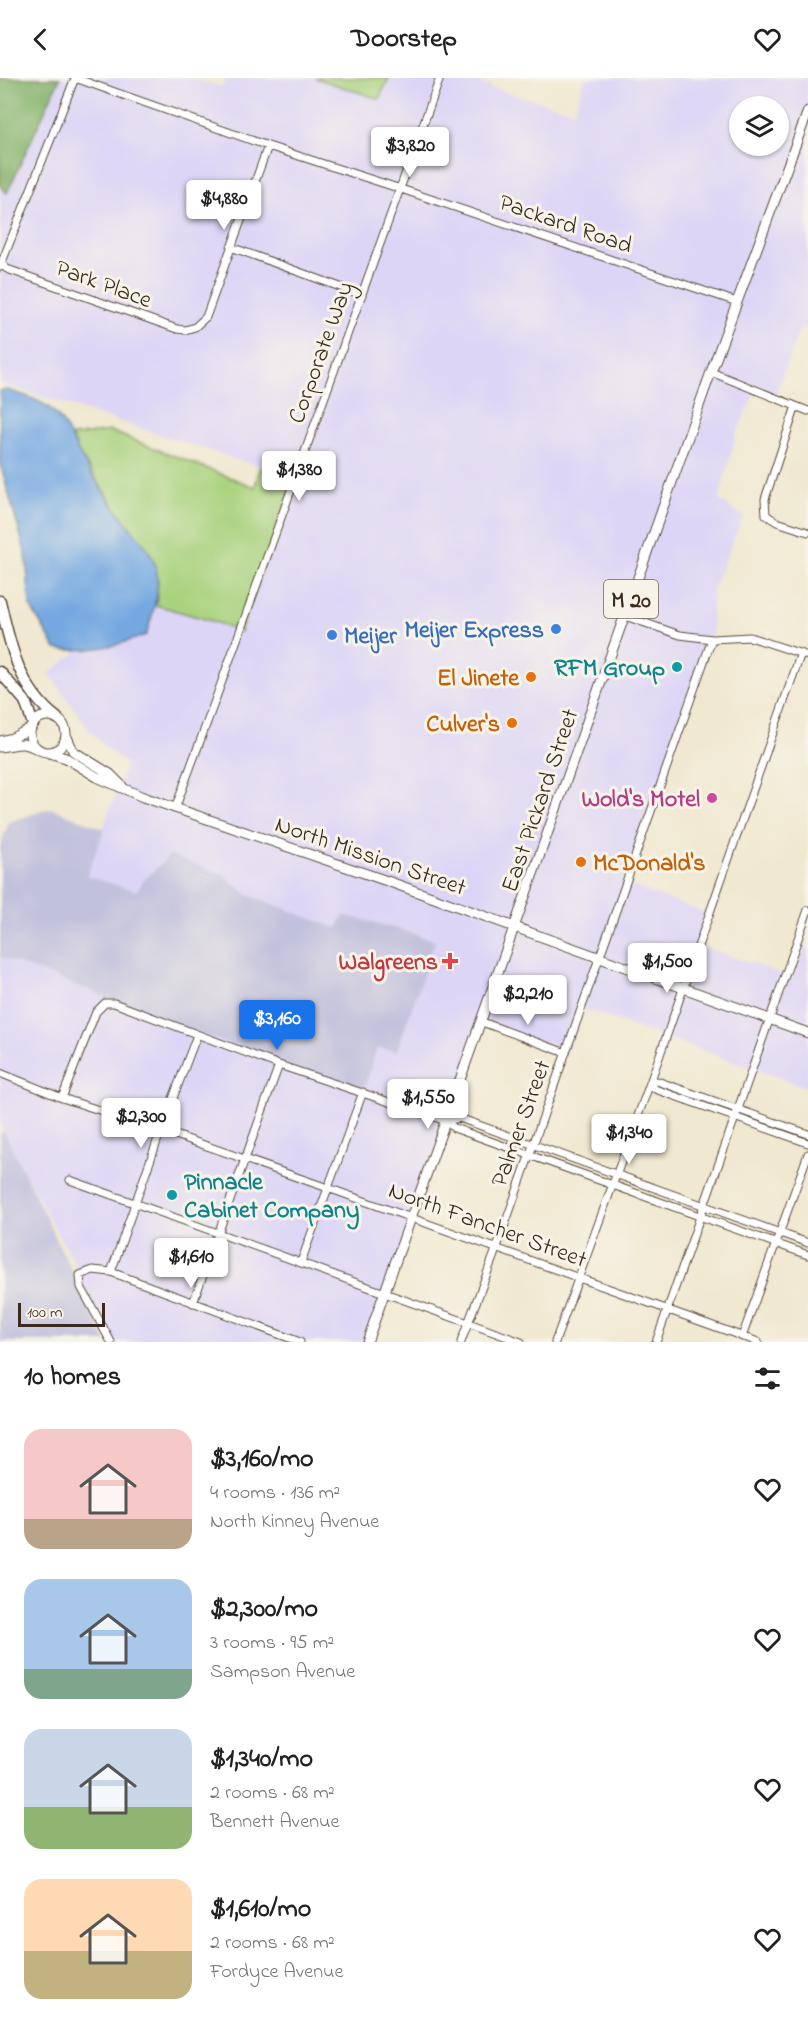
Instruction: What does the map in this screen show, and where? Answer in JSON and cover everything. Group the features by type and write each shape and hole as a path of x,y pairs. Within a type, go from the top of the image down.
{"highway":[{"path":"0,601 13,654 23,676 37,699 57,718"},
{"path":"0,672 25,700 32,726"}],"main road":[{"name":"East Pickard Street","path":"367,1342 711,372 808,111"},
{"path":"0,741 12,738 44,716 57,718"},
{"name":"North Mission Street","path":"57,718 64,725 69,745 73,751 110,774 123,788"},
{"path":"32,726 30,740 36,748"},
{"path":"49,753 61,747 66,735"},
{"name":"North Mission Street","path":"0,747 25,743 66,758 97,777 175,809 390,882 808,1033"}],"street":[{"name":"Packard Road","path":"75,78 268,146 737,302"},
{"path":"1,266 75,78"},
{"name":"Corporate Way","path":"175,809 440,78"},
{"path":"268,146 231,247 362,295"},
{"name":"Park Place","path":"1,266 158,323 185,330 195,327 206,317 231,247"},
{"path":"711,372 808,411"},
{"path":"796,406 765,499 766,515 777,522 808,532"},
{"path":"555,1342 804,655 750,637 712,639 680,635 625,616"},
{"name":"Palmer Street","path":"461,1342 497,1247 712,639"},
{"path":"656,1342 808,910"},
{"path":"62,1098 96,1012 105,1003 114,1003 279,1065 446,1121 454,1128 808,1255"},
{"path":"482,1022 566,1053"},
{"path":"111,1272 197,1035"},
{"path":"193,1303 279,1065"},
{"name":"North Fancher Street","path":"0,1073 62,1098 161,1130 497,1247 758,1342"},
{"path":"650,1083 657,1082 808,1134"},
{"path":"650,1083 656,1089 808,1143"},
{"path":"301,1262 363,1092"},
{"path":"446,1121 459,1118 808,1243"},
{"path":"742,1336 808,1154"},
{"path":"70,1180 521,1342"},
{"path":"111,1342 81,1287 80,1275 93,1270 111,1272 300,1342"}],"shaded area":[{"path":"24,78 189,78 222,87 226,78 315,78 379,99 389,78 464,78 574,111 585,78 808,78 808,328 801,326 774,398 756,389 737,432 719,500 743,516 712,590 712,639 626,884 709,914 698,945 793,978 808,942 808,1088 582,1008 566,1053 482,1023 367,1342 111,1342 81,1287 80,1274 0,1124 0,957 363,1092 377,1048 397,1051 434,941 344,915 337,928 248,895 224,875 144,880 136,892 86,876 126,764 102,744 87,727 49,673 77,652 94,650 146,635 156,605 240,631 295,478 0,383 0,149"},
{"path":"51,808 104,829 87,876 136,891 170,855 224,875 248,895 337,928 344,915 435,941 397,1051 377,1048 363,1092 114,1003 95,992 0,957 0,847 9,822"},
{"path":"4,1131 106,1342 0,1342 0,1133"}],"green space":[{"path":"0,78 60,78 7,193 0,186"},
{"path":"315,78 389,78 379,99"},
{"path":"110,431 255,487 260,468 295,477 240,632 215,622 156,605 158,582 155,566 79,453 72,436"}],"water":[{"path":"7,390 37,400 53,411 101,489 151,554 158,585 156,602 146,635 101,648 56,649 30,606 26,555 0,463 0,391"}],"place":[{"name":"Meijer Express","path":"556,629"},
{"name":"Meijer","path":"332,635"},
{"name":"RFM Group","path":"677,667"},
{"name":"El Jinete","path":"531,677"},
{"name":"Culver's","path":"512,723"},
{"name":"Wold's Motel","path":"712,798"},
{"name":"McDonald's","path":"581,862"},
{"name":"Walgreens","path":"450,961"},
{"name":"Pinnacle Cabinet Company","path":"172,1195"}]}
